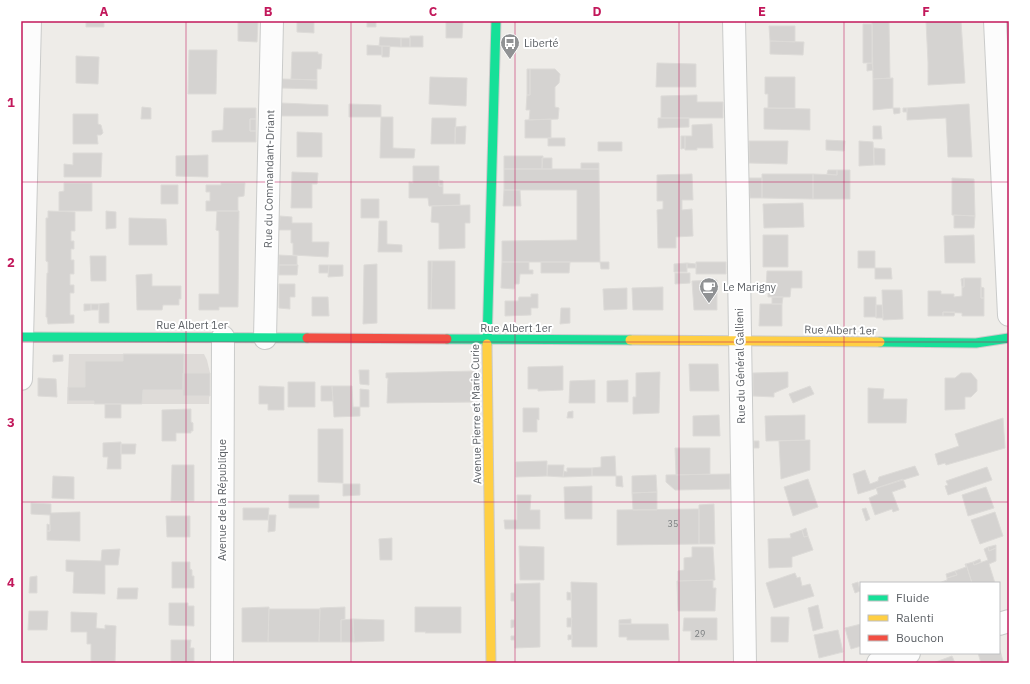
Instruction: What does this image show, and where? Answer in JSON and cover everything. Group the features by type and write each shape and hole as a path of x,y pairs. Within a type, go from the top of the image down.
{"street":[{"path":"21,379 30,21"},
{"name":"Rue du Commandant-Driant","path":"266,338 272,21"},
{"name":"Avenue Pierre et Marie Curie","path":"491,663 487,340 496,21"},
{"name":"Rue du Général Gallieni","path":"734,21 745,663"},
{"path":"995,21 1009,315"},
{"name":"Rue Albert 1er","path":"22,337 740,340 976,343 1009,338"},
{"name":"Avenue de la République","path":"222,663 223,337"},
{"path":"878,663 906,654"}],"shaded area":[{"path":"69,354 204,354 210,373 209,404 67,404"}],"building":[{"path":"71,21 104,21 104,27 86,27 86,22"},
{"path":"238,21 258,21 257,42 238,41"},
{"path":"297,21 314,21 314,33 297,32"},
{"path":"367,21 376,21 376,27 367,27"},
{"path":"446,21 463,21 462,38 446,38"},
{"path":"872,21 889,21 890,78 873,79"},
{"path":"926,21 961,21 965,83 928,85"},
{"path":"863,24 872,24 872,63 863,63"},
{"path":"769,26 795,26 795,42 770,41"},
{"path":"410,36 423,36 423,47 410,47"},
{"path":"380,37 401,38 401,47 379,46"},
{"path":"401,38 410,38 410,47 401,47"},
{"path":"770,41 804,42 803,55 770,54"},
{"path":"367,45 382,46 382,55 367,55"},
{"path":"382,46 390,46 389,57 382,57"},
{"path":"189,50 217,50 216,94 188,94"},
{"path":"292,52 318,52 318,54 322,54 321,69 317,69 317,80 291,79"},
{"path":"76,56 99,57 98,84 76,83"},
{"path":"657,63 696,64 696,87 656,87"},
{"path":"872,63 873,70 867,71 867,64"},
{"path":"527,69 530,69 530,95 527,95"},
{"path":"530,69 555,69 560,74 559,83 555,87 555,107 559,108 558,119 529,120 530,110 526,110 527,95 530,95"},
{"path":"430,77 467,78 466,106 429,104"},
{"path":"765,77 795,77 795,108 768,108 768,94 765,94"},
{"path":"893,78 893,108 873,110 873,79"},
{"path":"282,79 317,80 317,89 282,88"},
{"path":"697,95 697,102 723,102 723,118 661,118 661,96"},
{"path":"281,103 328,105 328,116 281,116"},
{"path":"349,104 381,105 381,117 349,117"},
{"path":"969,104 972,157 948,157 946,118 907,120 907,108"},
{"path":"142,107 151,108 151,119 141,119"},
{"path":"224,108 256,108 256,119 250,119 250,131 256,131 256,142 212,142 212,131 223,130"},
{"path":"764,108 810,109 810,130 764,129"},
{"path":"893,108 900,108 900,113 894,114"},
{"path":"903,108 907,108 907,112 903,112"},
{"path":"73,114 98,114 98,124 101,125 103,133 101,135 97,135 98,144 73,144"},
{"path":"381,117 393,117 393,148 415,149 414,158 380,158"},
{"path":"432,118 456,118 455,144 431,144"},
{"path":"658,118 689,118 689,127 658,128"},
{"path":"250,119 256,119 256,131 250,131"},
{"path":"551,119 551,138 525,138 525,120"},
{"path":"712,124 713,148 685,150 685,136 692,136 692,125"},
{"path":"466,126 465,144 455,144 455,127"},
{"path":"873,126 881,126 882,139 873,139"},
{"path":"297,132 322,133 322,157 297,157"},
{"path":"681,136 685,136 685,148 681,149"},
{"path":"548,138 565,138 565,146 548,146"},
{"path":"826,140 845,141 844,151 826,150"},
{"path":"749,141 788,141 787,164 749,163"},
{"path":"859,141 873,142 874,165 859,166"},
{"path":"598,142 622,142 622,151 598,151"},
{"path":"874,148 885,149 885,165 874,165"},
{"path":"73,153 102,153 101,177 64,177 64,164 73,165"},
{"path":"208,155 208,177 176,176 176,156"},
{"path":"504,156 543,156 542,169 504,169"},
{"path":"542,158 552,158 552,169 542,169"},
{"path":"581,163 599,163 599,169 581,169"},
{"path":"413,166 439,166 439,186 443,186 443,194 460,194 460,205 429,206 428,198 409,198 409,182 413,183"},
{"path":"504,169 599,169 600,262 502,262 502,241 577,240 577,190 504,190"},
{"path":"828,170 837,170 837,175 827,174"},
{"path":"837,170 850,170 850,199 813,199 813,174 837,175"},
{"path":"292,172 318,173 317,184 312,184 312,208 291,208"},
{"path":"692,174 693,200 682,200 682,210 692,209 693,236 676,237 676,248 658,248 657,210 663,209 663,201 657,201 657,175"},
{"path":"762,174 813,174 813,199 762,198"},
{"path":"749,178 762,178 762,198 750,198"},
{"path":"952,178 974,179 975,216 952,215"},
{"path":"439,180 443,181 443,186 439,186"},
{"path":"64,183 92,183 92,211 59,211 59,192 64,191"},
{"path":"221,183 245,183 244,196 238,197 238,211 206,211 206,201 210,201 210,192 206,192 206,185 221,185"},
{"path":"161,185 178,185 178,204 161,204"},
{"path":"504,190 520,190 521,206 503,206"},
{"path":"361,199 379,199 379,218 361,218"},
{"path":"803,203 804,227 764,228 763,204"},
{"path":"470,205 470,223 465,223 465,248 439,249 439,223 431,222 432,206"},
{"path":"48,211 75,212 75,231 71,231 71,241 74,241 74,249 71,249 71,260 74,260 74,274 70,274 70,285 74,285 74,293 70,293 70,315 74,315 74,323 48,324 46,317 48,262 46,261 46,218 48,218"},
{"path":"106,211 116,212 116,228 106,229"},
{"path":"217,211 239,211 238,307 219,307 219,310 199,310 199,294 219,294 219,231 216,230"},
{"path":"954,215 975,216 974,228 954,228"},
{"path":"280,216 292,217 292,223 312,223 312,242 329,242 328,257 293,255 291,230 279,230"},
{"path":"129,218 166,219 167,245 129,245"},
{"path":"379,221 387,221 387,244 402,245 402,252 378,252"},
{"path":"763,235 788,235 788,267 763,267"},
{"path":"974,235 975,263 945,263 944,236"},
{"path":"858,251 875,251 875,268 858,268"},
{"path":"279,255 297,256 297,265 279,265"},
{"path":"90,256 106,256 106,281 91,281"},
{"path":"428,261 432,261 431,309 428,309"},
{"path":"432,261 455,261 455,309 431,309"},
{"path":"502,262 529,262 529,270 533,270 533,274 520,274 519,284 515,284 514,289 501,288"},
{"path":"541,262 570,262 569,273 541,273"},
{"path":"600,262 609,262 609,269 601,269"},
{"path":"696,262 726,262 726,274 696,274"},
{"path":"687,263 696,264 696,268 687,268"},
{"path":"687,263 687,272 674,272 674,264"},
{"path":"377,264 377,323 363,324 364,265"},
{"path":"279,265 298,265 297,275 279,275"},
{"path":"319,265 329,265 328,273 319,273"},
{"path":"329,265 343,265 343,276 328,277"},
{"path":"875,268 891,268 892,279 875,279"},
{"path":"767,271 802,271 802,288 791,288 790,297 768,297 768,288 766,288"},
{"path":"675,273 690,273 690,283 675,284"},
{"path":"152,274 152,286 181,286 181,299 179,299 179,305 163,305 162,310 137,310 136,275"},
{"path":"964,278 981,278 981,298 984,298 984,316 962,316 962,313 943,312 943,316 928,316 928,291 941,291 941,294 954,294 954,297 962,296"},
{"path":"964,278 964,287 962,287 961,279"},
{"path":"717,280 717,310 694,310 692,281"},
{"path":"279,284 295,284 295,297 290,297 290,309 279,308"},
{"path":"663,287 663,310 633,310 632,288"},
{"path":"981,287 984,288 984,298 981,298"},
{"path":"627,288 627,309 604,310 603,289"},
{"path":"882,290 902,290 903,319 883,320"},
{"path":"531,294 538,294 538,308 531,308 531,315 505,316 505,301 518,301 519,297 531,297"},
{"path":"312,297 328,297 329,316 312,316"},
{"path":"772,297 783,297 782,304 772,304"},
{"path":"864,297 876,297 876,317 864,317"},
{"path":"109,303 109,323 99,323 99,304"},
{"path":"84,304 91,304 91,310 84,311"},
{"path":"91,304 99,304 98,310 91,310"},
{"path":"760,304 782,304 782,326 759,326"},
{"path":"876,305 882,305 883,318 876,318"},
{"path":"561,308 570,308 570,323 560,324"},
{"path":"943,312 955,312 954,316 943,316"},
{"path":"123,354 184,354 183,390 143,390 142,404 94,404 94,401 68,401 68,387 85,387 85,361 123,361"},
{"path":"53,355 63,355 63,361 53,362"},
{"path":"689,364 718,364 719,391 690,391"},
{"path":"563,366 563,390 538,391 538,389 528,389 528,367"},
{"path":"359,370 369,370 369,385 360,384"},
{"path":"476,371 476,402 387,403 388,378 386,378 386,373"},
{"path":"660,372 659,413 633,414 633,397 636,397 636,373"},
{"path":"788,372 788,387 774,393 774,397 753,396 753,373"},
{"path":"183,373 210,373 210,396 183,396"},
{"path":"961,373 971,373 977,380 977,391 971,397 965,397 965,409 945,410 945,378 955,378"},
{"path":"38,378 56,379 57,397 38,396"},
{"path":"595,380 595,403 569,403 570,381"},
{"path":"628,380 628,402 607,402 607,381"},
{"path":"288,382 315,382 315,407 288,407"},
{"path":"259,386 284,387 284,410 268,410 268,404 259,404"},
{"path":"321,386 332,386 333,401 321,401"},
{"path":"332,386 352,386 353,407 360,407 360,416 334,417"},
{"path":"810,386 814,394 793,403 789,394"},
{"path":"868,388 884,389 883,399 907,399 906,423 868,423"},
{"path":"360,389 369,390 369,407 360,407"},
{"path":"105,404 121,404 121,418 105,418"},
{"path":"523,408 539,408 537,432 523,432"},
{"path":"191,409 193,431 191,431 191,433 176,433 176,441 162,441 162,410"},
{"path":"573,411 573,418 567,418 568,412"},
{"path":"719,415 720,436 693,436 693,416"},
{"path":"805,415 805,440 766,441 765,416"},
{"path":"1003,418 1005,448 946,465 945,463 938,465 935,454 959,446 955,434"},
{"path":"318,429 343,429 343,483 318,482"},
{"path":"810,440 810,470 781,479 779,441"},
{"path":"754,441 759,441 759,448 754,448"},
{"path":"121,442 121,469 107,469 108,457 103,457 103,443"},
{"path":"121,444 136,444 135,454 121,454"},
{"path":"675,448 710,448 710,474 676,475"},
{"path":"615,456 616,476 592,476 592,468 601,467 601,457"},
{"path":"547,461 547,476 516,477 516,462"},
{"path":"172,465 194,465 194,501 171,501"},
{"path":"548,465 564,465 563,477 547,476"},
{"path":"915,466 919,475 858,494 853,474 865,470 870,484 878,481 879,477"},
{"path":"987,467 992,480 948,495 945,486 948,485 946,481"},
{"path":"567,468 592,468 592,476 563,477 564,471 567,472"},
{"path":"730,474 730,489 675,490 666,482 666,475"},
{"path":"656,475 657,492 632,493 632,476"},
{"path":"53,476 74,477 74,499 52,498"},
{"path":"616,476 622,476 623,487 616,486"},
{"path":"808,479 818,507 793,516 784,487"},
{"path":"903,479 906,487 892,492 899,510 893,512 892,509 875,515 869,498 878,494 876,488"},
{"path":"343,484 360,484 360,495 343,496"},
{"path":"592,486 592,519 565,519 564,487"},
{"path":"986,487 994,508 968,516 962,495"},
{"path":"657,492 657,510 633,510 632,493"},
{"path":"289,495 319,495 319,508 289,508"},
{"path":"517,495 531,495 530,510 540,510 540,529 505,529 504,520 517,520"},
{"path":"31,503 51,504 51,513 80,512 80,541 47,540 47,531 50,531 50,515 31,514"},
{"path":"714,504 715,544 699,544 699,505"},
{"path":"243,508 269,508 268,520 243,520"},
{"path":"866,508 870,519 866,521 862,509"},
{"path":"699,509 699,544 617,545 617,510"},
{"path":"995,512 1003,536 980,544 971,520"},
{"path":"269,515 276,515 275,531 268,532"},
{"path":"166,516 190,516 190,537 167,537"},
{"path":"47,524 50,525 50,531 47,531"},
{"path":"806,528 808,536 804,537 802,530"},
{"path":"802,530 804,537 808,536 813,550 792,557 792,567 769,568 768,539 791,538 790,534"},
{"path":"392,538 392,560 380,560 379,539"},
{"path":"996,545 996,548 989,551 988,547"},
{"path":"519,546 544,547 544,580 520,580"},
{"path":"692,547 713,547 715,580 678,581 678,571 684,570 684,558 692,557"},
{"path":"988,547 989,551 996,548 996,561 989,564 995,582 972,582 966,564 973,562 974,565 988,560 984,549"},
{"path":"120,549 118,565 105,565 105,594 73,593 74,572 66,571 66,560 101,561 102,550"},
{"path":"980,559 981,562 974,565 973,562"},
{"path":"172,562 190,562 192,576 194,576 194,588 172,588"},
{"path":"965,564 972,582 942,582 947,580 947,578 957,575 955,571 966,567"},
{"path":"955,571 957,575 947,578 946,574"},
{"path":"795,573 797,578 800,577 802,586 810,584 814,596 774,608 766,583"},
{"path":"37,576 37,593 29,593 30,577"},
{"path":"713,580 713,588 716,588 715,611 678,611 677,581"},
{"path":"571,582 597,583 597,647 572,647"},
{"path":"858,582 860,591 855,593 852,584"},
{"path":"540,583 540,647 515,648 515,584"},
{"path":"118,588 138,588 137,599 117,599"},
{"path":"567,592 571,593 571,600 567,600"},
{"path":"511,593 515,593 515,601 511,601"},
{"path":"169,603 188,603 188,606 194,606 194,626 169,625"},
{"path":"818,605 823,628 813,631 808,608"},
{"path":"269,607 268,642 242,642 242,608"},
{"path":"345,607 345,619 341,620 341,642 319,642 320,608"},
{"path":"415,607 461,607 461,633 415,632"},
{"path":"269,609 320,609 319,642 268,642"},
{"path":"29,611 48,611 47,630 28,630"},
{"path":"71,612 97,613 96,628 105,629 105,625 116,626 115,663 91,663 91,644 87,644 87,632 71,632"},
{"path":"771,617 789,617 788,642 771,642"},
{"path":"567,618 572,618 571,627 567,627"},
{"path":"684,618 717,618 717,640 691,640 691,631 683,631"},
{"path":"353,619 384,620 384,641 354,642"},
{"path":"353,619 354,642 341,642 341,620"},
{"path":"631,619 631,624 619,624 619,620"},
{"path":"511,620 515,620 514,627 511,628"},
{"path":"619,624 668,624 669,640 627,640 627,637 619,637"},
{"path":"860,624 860,646 851,649 845,628"},
{"path":"838,630 843,652 819,658 814,635"},
{"path":"568,635 572,635 572,639 568,640"},
{"path":"511,636 515,636 515,640 511,640"},
{"path":"171,640 191,640 190,648 194,648 194,662 171,662"},
{"path":"1000,650 1003,661 997,663 981,663 978,654 1000,654"},
{"path":"952,656 955,663 933,663"}],"traffic: fast":[{"path":"487,344 496,21"},
{"path":"22,337 307,338"},
{"path":"880,342 976,343 1009,338"},
{"path":"447,339 630,340"}],"traffic: slow":[{"path":"630,340 880,342"},
{"path":"487,344 491,663"}],"traffic: jam":[{"path":"307,338 447,339"}],"place":[{"name":"Liberté","path":"510,60"},
{"name":"Le Marigny","path":"709,304"}]}
